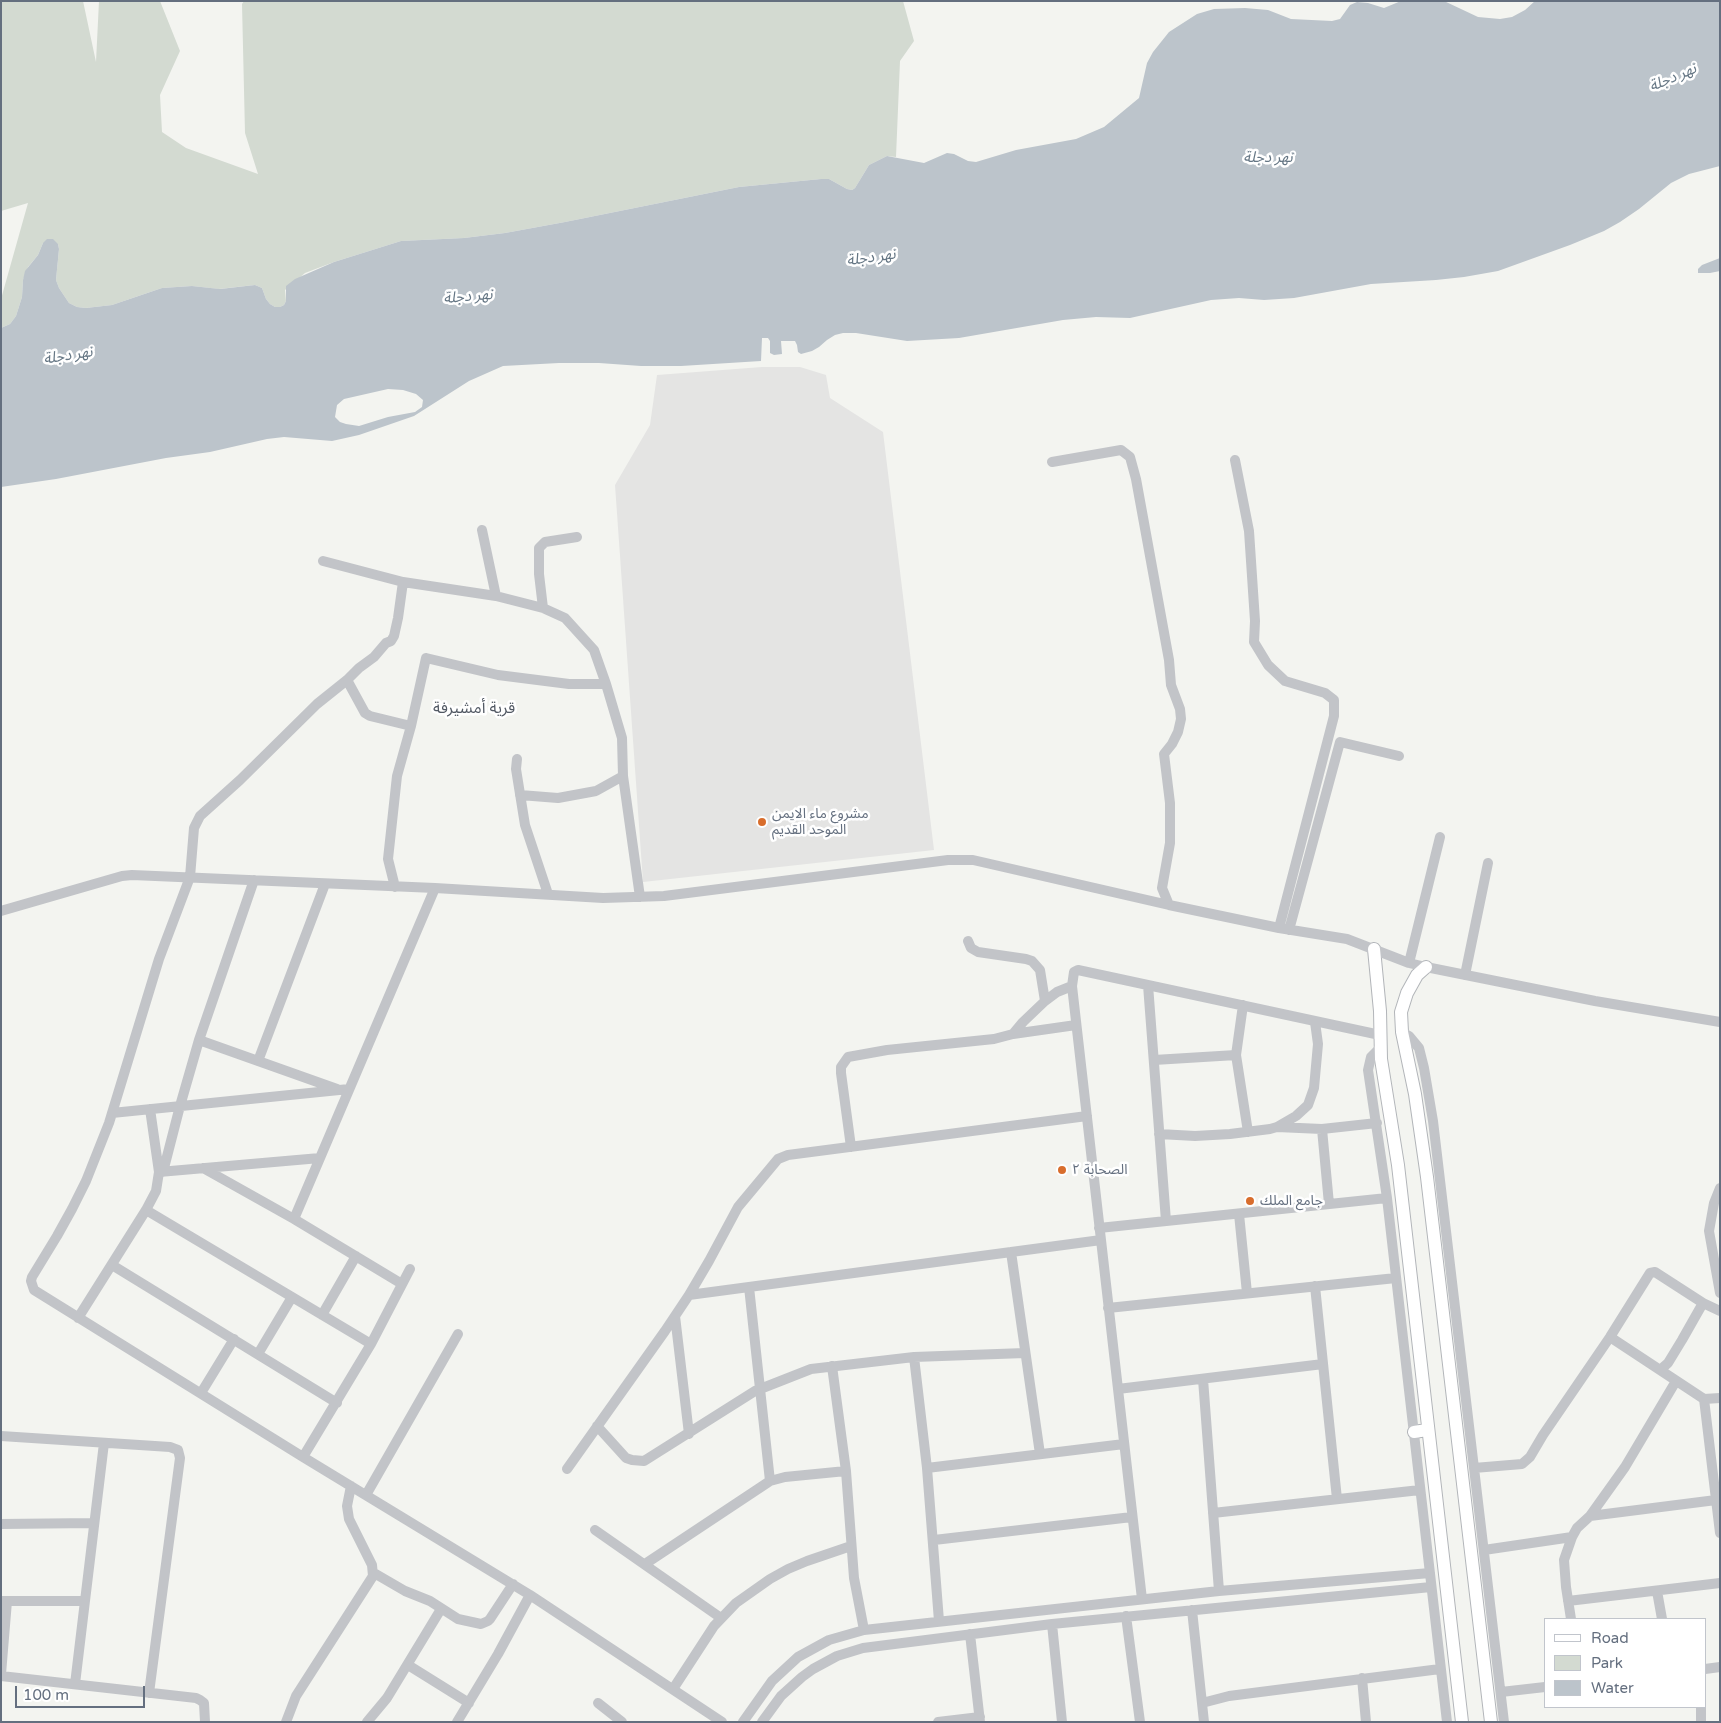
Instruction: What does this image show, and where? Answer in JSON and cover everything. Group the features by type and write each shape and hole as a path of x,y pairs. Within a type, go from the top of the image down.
{"main road":[{"path":"1374,948 1380,1011 1380,1042 1398,1165 1462,1722"},
{"path":"1426,967 1417,975 1407,993 1401,1012 1402,1032 1411,1071 1423,1149 1490,1722"},
{"path":"1380,1011 1401,1012"},
{"path":"1455,1426 1469,1424"},
{"path":"1414,1432 1428,1430"}],"street":[{"path":"1052,462 1121,450 1130,457 1134,472 1169,660 1171,686 1180,714 1178,732 1164,754 1170,804 1170,843 1162,888 1169,905"},
{"path":"1235,460 1249,531 1255,620 1254,642 1268,665 1285,681 1325,692 1334,700 1334,716 1284,929"},
{"path":"482,530 496,596"},
{"path":"543,608 539,574 539,548 545,542 576,538"},
{"path":"323,561 403,582 496,596 543,608 565,618 594,650 622,738 623,776 640,897"},
{"path":"403,582 394,636 374,657 317,704 240,780 200,816 194,828 190,877 159,959 112,1113 98,1152 76,1202 32,1277 31,1282 34,1290 303,1457 530,1594 722,1722"},
{"path":"395,887 388,859 397,776 426,658 498,675 569,684 606,684"},
{"path":"347,680 365,714 410,726"},
{"path":"1284,929 1340,742 1399,756"},
{"path":"517,759 516,769 525,825 548,894"},
{"path":"520,795 558,798 587,793 596,791 623,776"},
{"path":"1409,963 1440,836"},
{"path":"1,911 122,876 143,874 603,898 664,896 948,860 974,860 1169,905 1284,929 1347,939 1409,963 1426,967 1595,1001 1720,1022"},
{"path":"1465,975 1488,863"},
{"path":"78,1318 156,1191 199,1040 254,880"},
{"path":"258,1060 325,884"},
{"path":"294,1219 320,1158 345,1090 435,888"},
{"path":"968,941 971,948 978,952 1032,961 1037,965 1042,976 1045,1001"},
{"path":"1142,1600 1072,986 1074,972 1078,970 1315,1022 1380,1042 1368,1066 1387,1198 1447,1722"},
{"path":"1148,985 1166,1221"},
{"path":"1014,1034 1023,1022 1045,1001 1057,992 1072,986"},
{"path":"1243,1005 1236,1054 1248,1132"},
{"path":"1277,1127 1296,1116 1308,1105 1314,1088 1316,1069 1318,1044 1315,1022"},
{"path":"851,1147 841,1073 841,1067 848,1057 887,1050 994,1039 1014,1034 1076,1025"},
{"path":"1402,1032 1409,1036 1419,1048 1424,1068 1441,1176 1504,1722"},
{"path":"199,1040 345,1090"},
{"path":"1154,1060 1236,1054"},
{"path":"112,1113 345,1090"},
{"path":"150,1109 161,1172"},
{"path":"567,1469 689,1295 738,1207 774,1163 788,1155 1087,1116"},
{"path":"1159,1134 1212,1136 1277,1127 1322,1129 1377,1123"},
{"path":"1322,1129 1329,1204"},
{"path":"161,1172 320,1158"},
{"path":"203,1168 294,1219 402,1284"},
{"path":"1720,1188 1714,1203 1709,1230 1720,1294"},
{"path":"1099,1228 1387,1198"},
{"path":"146,1210 371,1344"},
{"path":"1239,1214 1247,1293"},
{"path":"689,1295 1101,1240"},
{"path":"1010,1252 1040,1454"},
{"path":"322,1315 356,1256"},
{"path":"112,1265 337,1403"},
{"path":"303,1457 371,1344 410,1269"},
{"path":"1474,1468 1522,1464 1530,1457 1652,1272 1703,1303 1720,1311"},
{"path":"1108,1308 1396,1278"},
{"path":"1315,1286 1337,1499"},
{"path":"749,1287 770,1481"},
{"path":"258,1354 292,1297"},
{"path":"1660,1370 1668,1363 1703,1303"},
{"path":"675,1316 689,1434"},
{"path":"366,1495 458,1334"},
{"path":"1610,1337 1704,1400 1720,1398"},
{"path":"201,1394 234,1339"},
{"path":"597,1426 626,1458 638,1462 650,1458 744,1398 761,1389 811,1369 914,1357 1025,1353"},
{"path":"914,1357 934,1540 939,1621"},
{"path":"1118,1389 1323,1364"},
{"path":"832,1366 846,1471 856,1596 864,1630"},
{"path":"1203,1379 1219,1592"},
{"path":"1572,1618 1564,1560 1572,1537 1577,1528 1590,1516 1625,1467 1676,1381"},
{"path":"1704,1400 1720,1533"},
{"path":"1,1436 175,1448 180,1454 149,1693"},
{"path":"75,1684 104,1443"},
{"path":"927,1468 1124,1444"},
{"path":"645,1564 770,1481 785,1477 846,1471"},
{"path":"286,1722 296,1696 334,1634 372,1580 374,1573 349,1518 347,1506 351,1486"},
{"path":"1213,1513 1420,1490"},
{"path":"1590,1516 1716,1500"},
{"path":"934,1540 1132,1517"},
{"path":"1,1524 94,1523"},
{"path":"595,1530 721,1618"},
{"path":"1484,1550 1572,1537"},
{"path":"673,1689 721,1618 736,1603 770,1579 807,1561 851,1546"},
{"path":"374,1573 405,1591 423,1597 458,1619 477,1624 484,1623 490,1619 513,1584"},
{"path":"744,1722 772,1681 798,1657 829,1640 864,1630 1078,1606 1430,1573"},
{"path":"1568,1601 1720,1583"},
{"path":"751,1710 764,1720 781,1696 813,1669 837,1656 877,1645 1126,1616 1431,1587"},
{"path":"1657,1591 1662,1618"},
{"path":"459,1721 530,1594"},
{"path":"85,1601 4,1601 1,1675 200,1700 204,1703 205,1707 205,1722"},
{"path":"1078,1606 1080,1621"},
{"path":"368,1722 387,1698 442,1609"},
{"path":"1192,1610 1204,1722"},
{"path":"1126,1616 1140,1722"},
{"path":"1052,1624 1062,1722"},
{"path":"938,1722 980,1719 970,1634"},
{"path":"408,1664 469,1703"},
{"path":"1706,1669 1720,1667"},
{"path":"1202,1703 1229,1696 1440,1669"},
{"path":"1362,1678 1366,1722"},
{"path":"1501,1692 1544,1687"},
{"path":"598,1703 622,1722"},
{"path":"1700,1708 1702,1722"}],"shaded area":[{"path":"762,367 800,367 826,375 830,398 883,432 934,850 643,882 615,485 650,425 657,375"}],"green space":[{"path":"1,1 83,1 96,62 99,1 160,1 180,51 160,95 162,132 186,148 258,174 245,133 242,4 244,1 903,1 914,41 900,61 896,157 887,156 869,165 852,190 829,179 739,187 505,233 464,238 401,241 305,273 285,290 286,301 280,307 270,304 262,288 255,285 219,289 192,286 162,288 112,305 86,308 77,307 69,303 56,280 58,244 43,243 38,255 28,267 23,280 22,297 16,316 10,324 1,328 1,299 28,203 1,211"}],"water":[{"name":"نهر دجلة","path":"1401,1 1444,1 1478,17 1500,19 1512,17 1525,10 1535,1 1720,1 1720,166 1689,174 1671,183 1639,209 1604,231 1498,271 1436,280 1371,284 1294,298 1211,300 1130,318 1096,317 1063,320 959,338 907,341 856,333 843,333 835,335 812,351 801,354 798,352 795,341 781,341 782,354 774,355 770,353 770,341 768,338 762,338 761,361 681,366 559,363 503,366 469,381 414,416 359,435 332,441 284,437 267,439 210,452 1,487 1,328 10,324 16,316 22,297 25,271 38,255 43,243 47,239 53,239 58,244 56,280 59,288 69,303 77,307 86,308 112,305 162,288 192,286 220,289 255,285 262,288 270,304 280,307 286,301 286,286 295,279 334,262 401,241 464,238 505,233 739,187 829,179 852,190 869,165 887,156 924,163 947,153 976,162 1016,150 1076,139 1104,127 1139,98 1147,63 1153,52 1169,32 1197,14 1214,9 1245,8 1268,10 1291,19 1332,21 1340,19 1350,5 1357,2 1384,8","holes":["388,389 403,390 416,394 423,400 422,407 415,412 388,417 359,426 340,422 335,417 337,405 344,399"]},
{"path":"1720,258 1720,271 1698,273 1698,269 1702,265"}],"place":[{"name":"مشروع ماء الايمن الموحد القديم","path":"762,822"},
{"name":"الصحابة ٢","path":"1062,1170"},
{"name":"جامع الملك","path":"1250,1201"}],"district":[{"name":"قرية أمشيرفة","path":"474,709"}]}
